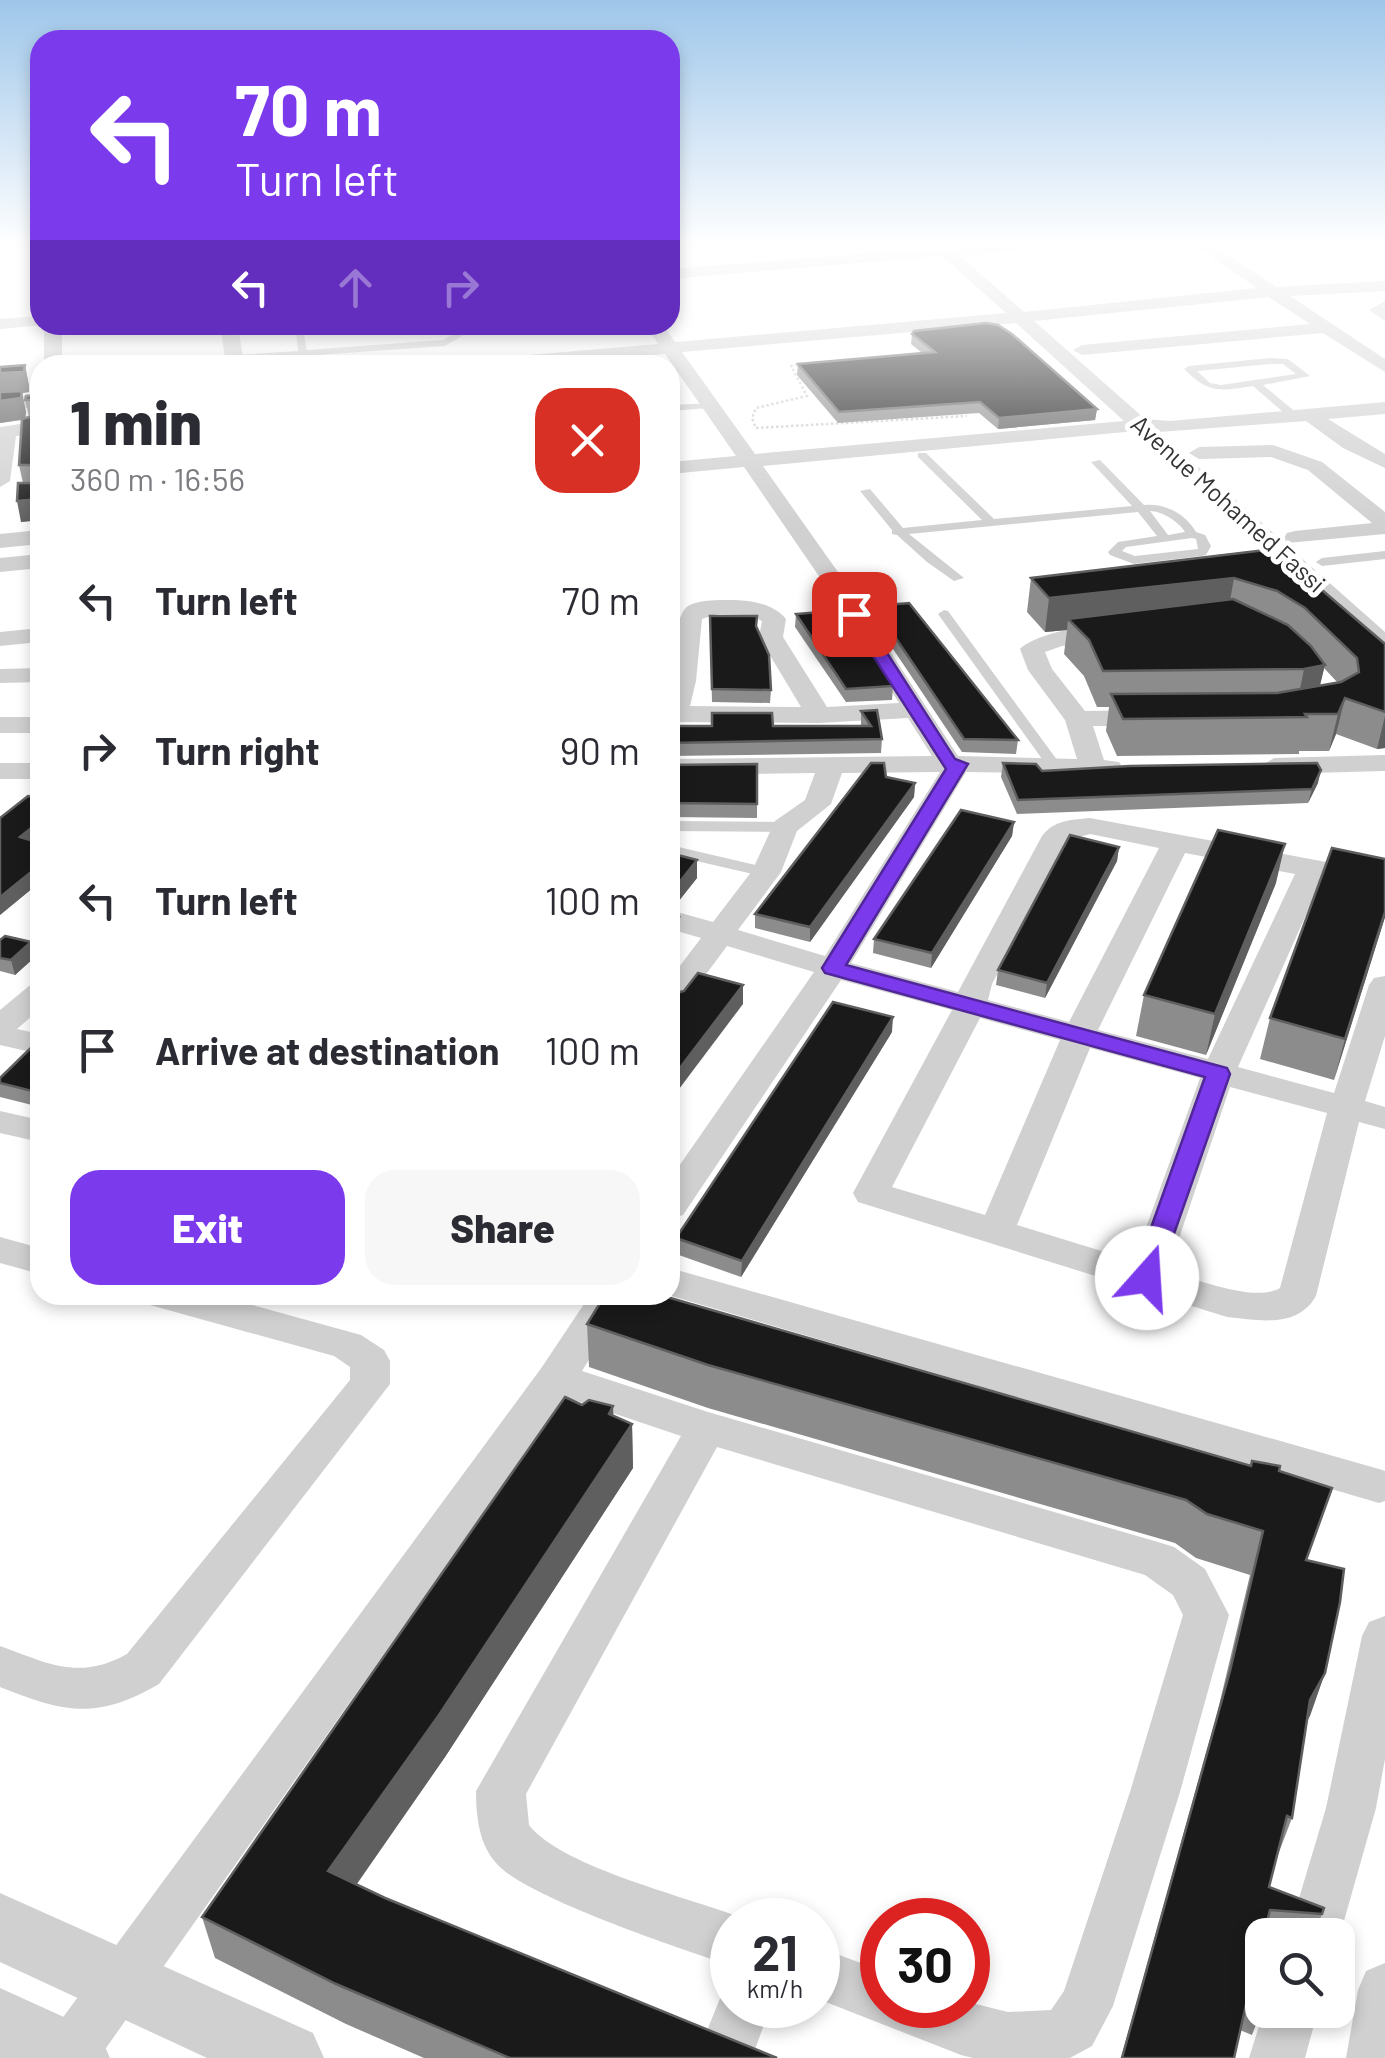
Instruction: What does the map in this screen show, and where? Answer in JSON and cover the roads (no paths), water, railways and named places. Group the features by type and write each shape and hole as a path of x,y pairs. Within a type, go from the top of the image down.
{"street":[{"path":"664,339 675,355"},
{"path":"617,355 763,339"},
{"name":"Avenue Mohamed Fassi","path":"1048,339 1155,429 1385,645"},
{"name":"Avenue Mohamed Fassi","path":"1070,339 1155,429 1199,452 1385,617"},
{"path":"1082,350 1209,339"},
{"path":"1341,339 1385,367"},
{"path":"680,362 749,466 834,582 954,764"},
{"path":"0,404 30,402"},
{"path":"680,476 749,466 1385,408"},
{"path":"1302,415 1385,462"},
{"path":"3,488 8,431 30,428"},
{"path":"680,468 928,454 1155,429"},
{"path":"1199,452 1350,444"},
{"path":"1273,451 1315,466 1385,526"},
{"path":"0,529 30,526"},
{"path":"1295,538 1385,526"},
{"path":"0,541 30,538"},
{"path":"0,565 30,562"},
{"path":"680,692 690,618 700,609 763,611 774,619 771,637 819,715"},
{"path":"1093,768 1078,720 1040,670 1032,649 1056,639 1136,630"},
{"path":"0,639 30,637"},
{"path":"0,676 30,675"},
{"path":"680,714 819,715 918,710"},
{"path":"1078,720 1171,718"},
{"path":"0,724 30,725"},
{"path":"1250,767 1385,763"},
{"path":"680,1191 833,968 954,764"},
{"path":"680,767 954,764 1132,768"},
{"path":"680,986 766,872 785,827 817,804 831,767"},
{"path":"0,770 30,771"},
{"path":"1385,882 1090,826 1064,830 1056,836 976,984 970,1006 872,1193 1227,1304 1277,1308 1298,1296 1346,1107 1385,984"},
{"path":"996,1234 1080,1034 1176,842"},
{"path":"1147,1278 1218,1074 1312,868"},
{"path":"680,922 833,968 1385,1118"},
{"path":"0,1026 30,1000"},
{"path":"0,1034 30,1042"},
{"path":"0,1122 30,1129"},
{"path":"0,1250 30,1258"},
{"path":"680,1285 1383,1486"},
{"path":"0,1666 81,1692 117,1686 143,1669 370,1384 370,1361 348,1345 201,1305"},
{"path":"0,2024 69,2057 118,1980 556,1378 603,1305"},
{"path":"556,1378 706,1428 1158,1560 1186,1576 1200,1594 1206,1615 1155,1792 1086,2006 1066,2034 1041,2044 1009,2047 960,2028"},
{"path":"706,1428 500,1791 500,1825 517,1851 551,1870 710,1931"},
{"path":"1319,1918 1351,1808 1385,1636"},
{"path":"0,1927 288,2058"},
{"path":"1374,2058 1385,1990"},
{"path":"724,2058 735,2028"},
{"path":"1277,2058 1286,2028"}],"lane":[{"path":"300,339 303,353"},
{"path":"288,355 445,343 452,339"},
{"path":"1199,340 1224,364"},
{"path":"1282,360 1305,376 1257,385 1210,386 1189,369 1282,360"},
{"path":"1257,385 1302,415"},
{"path":"680,407 709,405"},
{"path":"928,454 990,522"},
{"path":"1096,462 1142,508 1165,539"},
{"path":"866,492 896,532 920,555 958,578"},
{"path":"896,532 1157,507 1185,523 1192,534"},
{"path":"1192,534 1201,537 1206,546 1202,552 1134,560 1114,552 1122,544 1165,539 1192,534"},
{"path":"1322,562 1385,555"},
{"path":"944,614 1055,767"},
{"path":"680,826 785,827"},
{"path":"680,852 766,872"}]}
